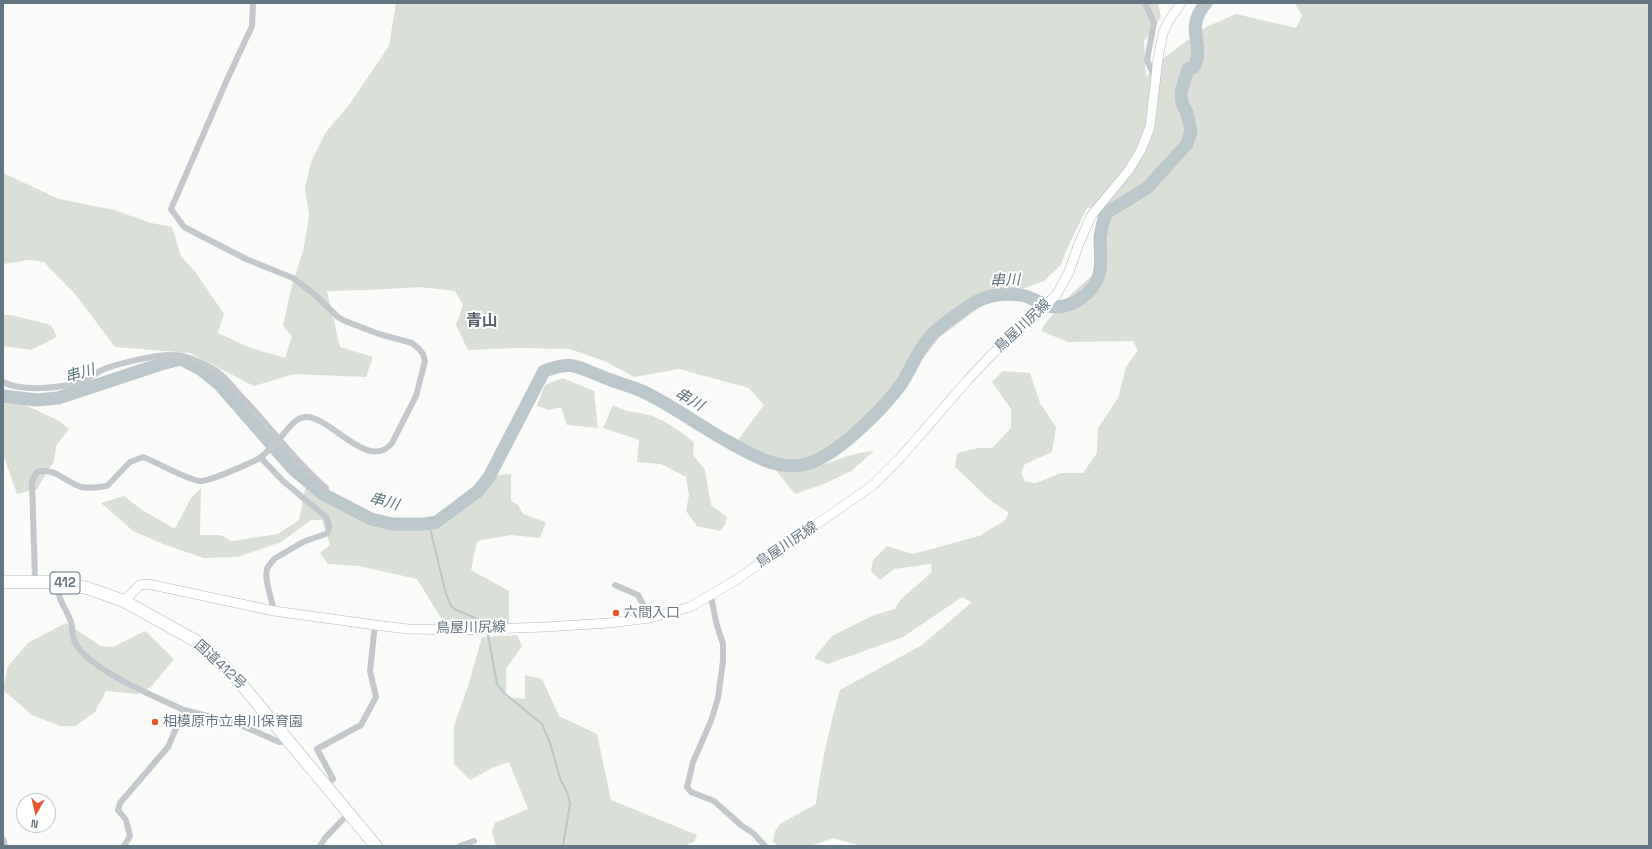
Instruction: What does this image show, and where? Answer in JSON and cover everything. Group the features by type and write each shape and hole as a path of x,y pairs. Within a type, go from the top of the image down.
{"highway":[{"name":"国道412号","path":"3,582 59,582 87,588 124,601 196,641 212,654 237,679 376,846"}],"main road":[{"name":"鳥屋川尻線","path":"124,601 140,584 148,584 274,611 408,629 460,630 545,627 650,618 690,607 711,596 845,506 872,486 900,458 991,355 1057,294 1069,272 1090,216 1129,170 1141,150 1150,127 1163,33 1168,22 1181,3"}],"street":[{"path":"35,581 32,481 37,472 44,470 55,472 83,487 107,486 130,462 143,457 166,466 185,477 201,482 216,477 263,455 297,420 306,417 316,419 367,450 379,452 386,449 396,438 416,396 424,361 423,354 419,349 412,344 379,334 345,321 338,317 313,293 293,278 246,259 184,227 171,209 252,26 253,3"},
{"path":"1145,3 1154,23 1148,60 1156,80"},
{"path":"3,382 10,386 34,388 80,383 104,370 139,360 173,355 190,358 218,371 254,409 277,440 326,488"},
{"path":"263,455 282,480 326,517 329,524 328,533 303,542 274,559 271,563 267,570 268,586 274,611"},
{"path":"59,582 58,592 71,623 74,641 88,658 101,668 184,710 236,723 279,742 289,741"},
{"path":"615,585 638,595 650,618"},
{"path":"711,596 716,622 723,644 723,661 718,698 711,721 693,762 687,787 691,792 714,801 742,826 753,833 765,846"},
{"path":"325,786 333,779 317,749 361,725 376,697 370,671 375,625"},
{"path":"124,846 130,836 126,820 118,810 120,803 168,747 184,710"},
{"path":"320,846 325,838 349,813"},
{"path":"3,839 5,846"},
{"path":"460,846 474,841"}],"shaded area":[{"path":"396,3 1158,3 1161,17 1144,41 1146,77 1165,57 1204,28 1236,14 1296,28 1302,16 1295,3 1649,3 1649,846 861,846 833,838 810,846 779,846 773,842 774,833 780,824 816,804 820,775 832,718 840,690 922,645 972,602 962,597 903,637 828,664 814,658 832,636 874,615 895,609 900,600 932,572 931,564 894,569 880,580 871,571 873,560 887,546 912,554 979,536 1004,521 1009,513 991,501 955,467 957,453 979,448 992,448 1011,428 1011,409 992,382 1003,371 1030,373 1040,403 1056,427 1052,452 1025,464 1021,473 1025,482 1036,483 1061,473 1083,473 1097,453 1098,428 1118,398 1126,367 1138,350 1133,341 1068,342 1041,331 1044,325 1068,297 1097,271 1110,206 1087,208 1060,266 1044,281 988,301 940,337 913,371 902,389 870,424 856,436 853,443 836,456 784,462 759,453 738,440 764,405 749,388 679,369 634,377 607,362 570,349 516,348 468,350 456,325 463,305 455,291 420,287 327,291 340,347 373,357 366,377 294,374 254,386 190,353 115,347 75,294 44,262 28,260 3,264 3,173 59,199 114,210 151,223 172,227 181,256 196,273 224,314 218,333 248,347 285,358 292,336 283,326 290,293 304,247 309,215 305,188 311,162 326,132 349,105 389,46"},
{"path":"3,315 11,315 51,325 57,337 31,350 3,346"},
{"path":"563,378 594,391 598,428 567,425 561,407 549,410 537,406 545,385"},
{"path":"3,394 59,421 69,429 56,446 54,461 37,489 17,494 3,454"},
{"path":"613,405 618,408 647,414 658,418 694,442 693,455 705,470 711,505 727,517 725,525 720,531 697,526 686,511 689,495 686,477 661,464 637,462 639,440 603,428"},
{"path":"874,451 851,471 824,484 795,494 775,469 796,471 816,467 858,453"},
{"path":"511,474 511,501 518,505 523,514 546,522 540,538 511,535 477,541 471,570 509,591 509,623 444,623 417,579 359,566 328,564 320,553 330,545 322,520 311,520 281,542 238,557 204,558 163,544 133,531 101,503 124,496 142,510 175,529 191,498 201,488 200,535 220,535 232,541 278,534 299,520 307,481 353,517 406,530 441,528 481,496 492,476"},
{"path":"66,623 101,646 113,647 145,631 174,659 151,687 137,694 106,691 95,712 75,726 60,726 32,715 3,690 8,666 29,642"},
{"path":"517,635 522,646 506,669 506,697 525,699 525,675 542,679 559,716 597,734 611,800 697,835 694,842 683,846 496,846 492,832 495,823 528,809 509,762 492,768 470,780 454,764 454,726 468,686 482,637"}],"waterway":[{"name":"串川","path":"3,396 37,400 58,398 161,364 181,359 200,369 219,384 293,469 323,494 371,519 392,524 425,524 437,522 478,491 489,477 544,371 562,366 575,366 644,392 742,450 766,461 790,466 803,465 826,455 863,426 895,393 928,339 940,327 968,306 982,299 996,295 1012,294 1030,297 1041,303 1058,307 1073,303 1087,294 1096,282 1100,272 1100,238 1106,213 1147,188 1187,144 1191,131 1187,113 1182,103 1181,92 1188,69 1194,67 1197,58 1198,51 1195,29 1196,21 1199,13 1206,3"},
{"path":"429,524 446,594 451,606 456,610 482,622"},
{"path":"488,635 497,684 504,693 542,724 550,743 561,781 567,792 570,803 563,846"}],"place":[{"name":"六間入口","path":"616,613"},
{"name":"相模原市立串川保育園","path":"155,722"}],"district":[{"name":"青山","path":"482,322"}]}
